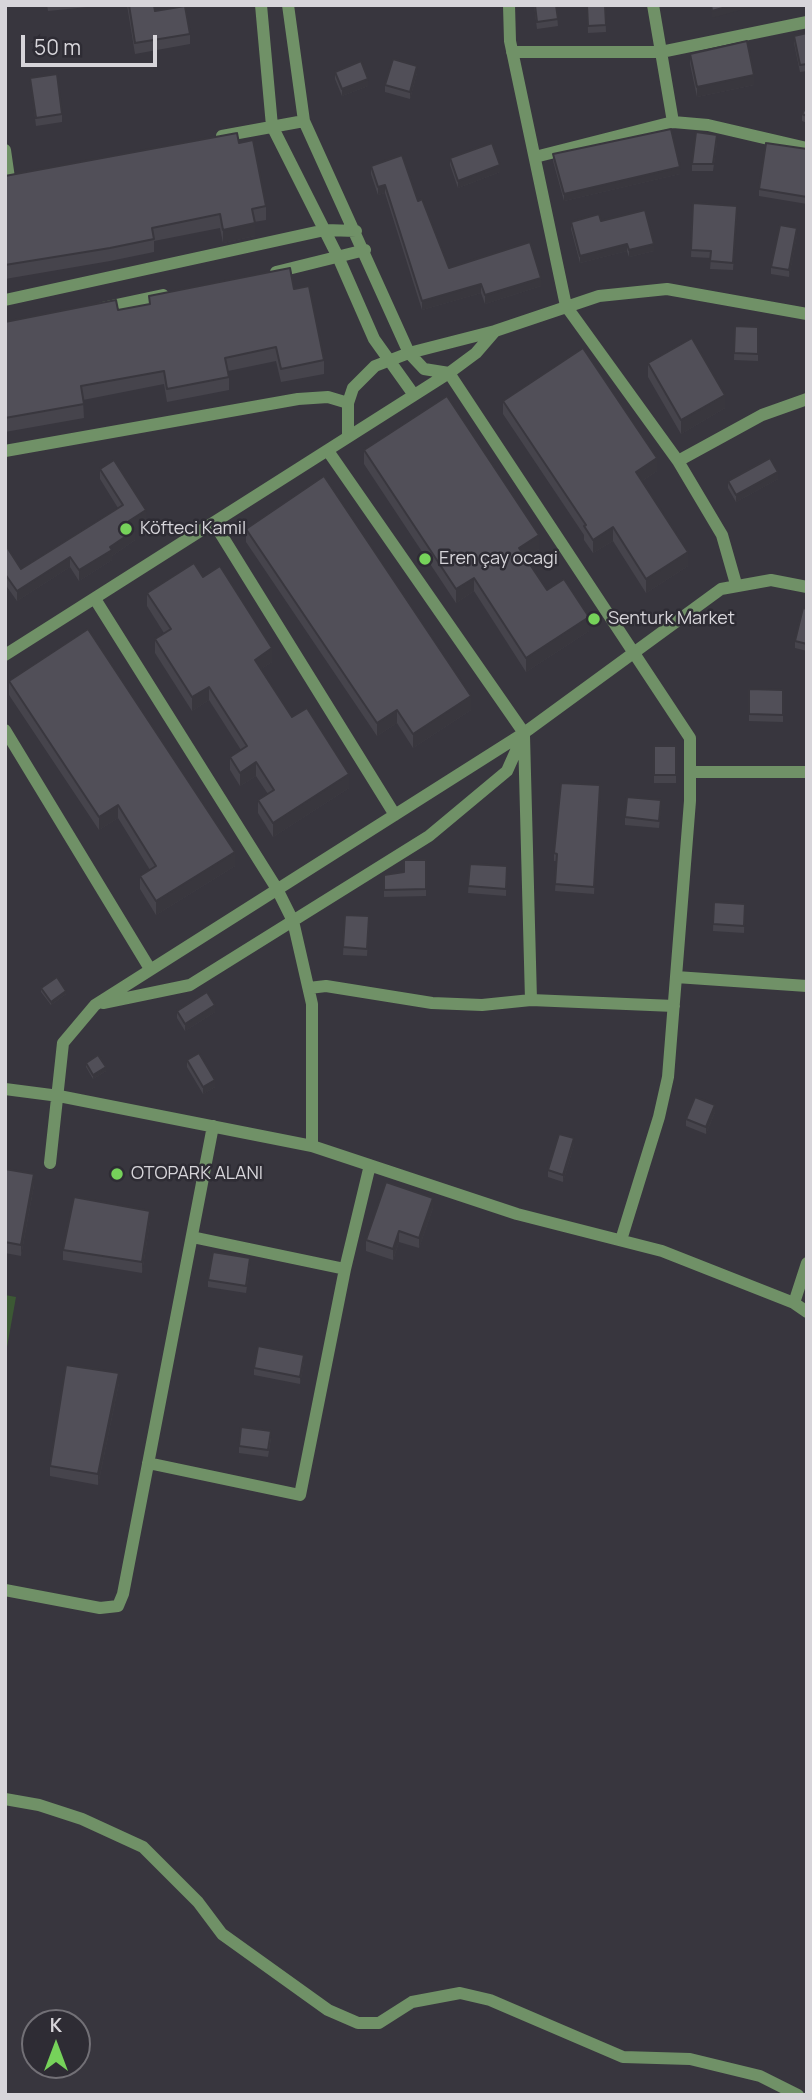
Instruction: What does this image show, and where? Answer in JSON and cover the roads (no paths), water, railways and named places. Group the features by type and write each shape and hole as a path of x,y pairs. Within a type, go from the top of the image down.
{"street":[{"path":"261,5 272,126 339,258 374,339 414,395"},
{"path":"288,5 304,121 365,250 409,353 424,369 449,373 690,738 690,772 668,1077 659,1117 621,1240"},
{"path":"509,5 512,52 566,306 678,461 722,536 736,584"},
{"path":"653,5 673,122"},
{"path":"512,52 661,52 807,22"},
{"path":"204,140 304,121"},
{"path":"534,157 673,122 708,125 807,148"},
{"path":"5,150 12,178"},
{"path":"5,300 325,230 356,231"},
{"path":"259,275 365,250"},
{"path":"348,437 348,403 353,388 363,375 389,360 409,353 495,331 566,306 629,291 667,289 807,314"},
{"path":"85,311 179,292"},
{"path":"5,655 449,373 475,353 495,331"},
{"path":"5,451 298,398 328,397 348,403"},
{"path":"678,461 762,415 807,399"},
{"path":"328,450 524,733 531,1000"},
{"path":"214,523 395,815"},
{"path":"50,1164 63,1043 94,1005 524,733 720,589 736,584 771,580 807,587"},
{"path":"94,599 277,889 293,921 312,1004 312,1146"},
{"path":"5,730 150,969"},
{"path":"94,1005 190,985 429,836 507,771 524,733"},
{"path":"690,772 807,772"},
{"path":"676,977 807,986"},
{"path":"309,988 326,986 445,1003 482,1005 531,1000 674,1006"},
{"path":"5,1089 59,1096 312,1146 517,1214 662,1251 794,1303 807,1311"},
{"path":"5,1590 100,1608 118,1606 123,1594 213,1126"},
{"path":"148,1463 300,1494 345,1269 370,1165"},
{"path":"192,1237 345,1269"},
{"path":"794,1303 807,1264"},
{"path":"5,1799 39,1805 82,1819 144,1847 198,1902 222,1934 328,2010 358,2023 379,2023 412,2002 460,1993 490,2000 623,2057 690,2059 760,2076 798,2095"}],"place":[{"name":"Köfteci Kamil","path":"126,529"},
{"name":"Eren çay ocagi","path":"425,559"},
{"name":"Senturk Market","path":"594,619"},
{"name":"OTOPARK ALANI","path":"117,1174"}]}
